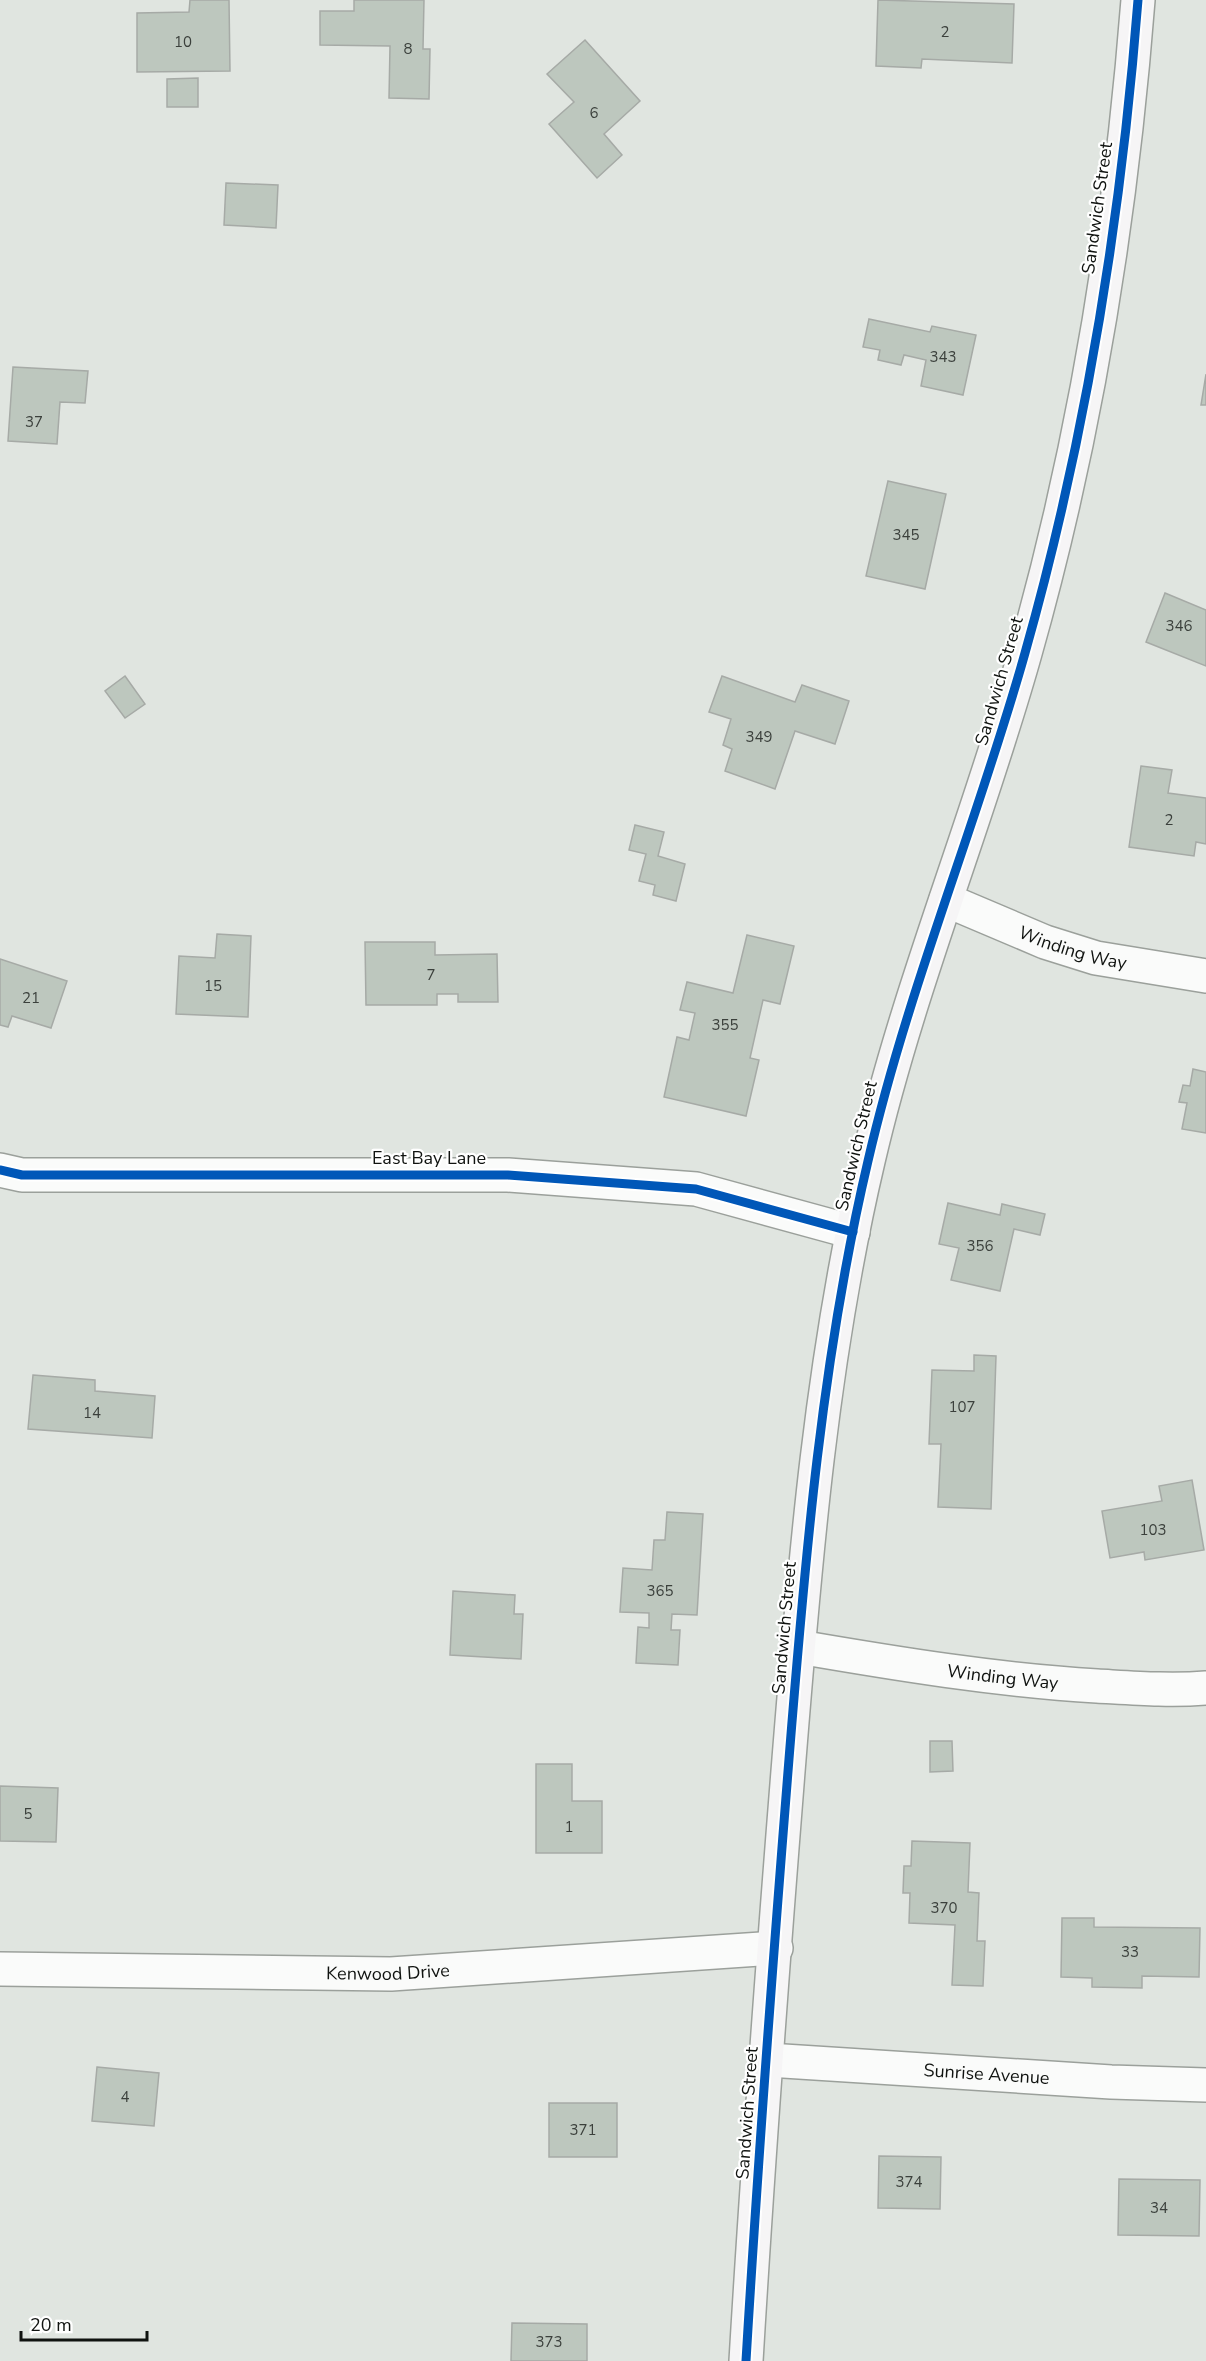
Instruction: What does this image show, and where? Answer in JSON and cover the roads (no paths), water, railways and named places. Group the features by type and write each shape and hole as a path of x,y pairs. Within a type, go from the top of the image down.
{"street":[{"name":"Sandwich Street","path":"746,2361 799,1647 819,1450 853,1232 868,1161 895,1056 993,761 1026,650 1055,536 1081,420 1096,333 1123,145 1138,0"},
{"name":"Winding Way","path":"946,900 1045,942 1096,958 1206,976"},
{"name":"East Bay Lane","path":"0,1170 22,1175 508,1175 696,1190 853,1232"},
{"name":"Winding Way","path":"799,1647 937,1670 1070,1684 1159,1690 1206,1688"},
{"name":"Kenwood Drive","path":"0,1969 391,1974 776,1948"},
{"name":"Sunrise Avenue","path":"768,2060 1111,2082 1206,2085"}]}
